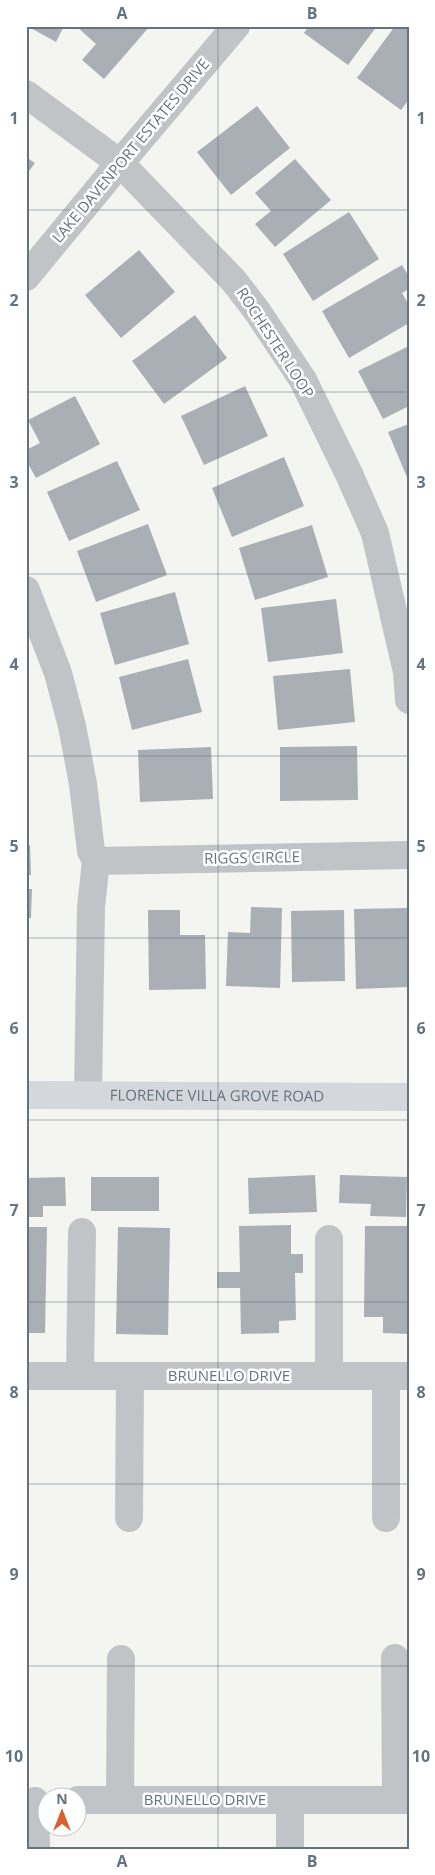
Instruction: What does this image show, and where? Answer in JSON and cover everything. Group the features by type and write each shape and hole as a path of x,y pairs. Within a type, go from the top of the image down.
{"street":[{"name":"LAKE DAVENPORT ESTATES DRIVE","path":"26,277 236,26"},
{"name":"ROCHESTER LOOP","path":"26,94 120,163 234,280 303,380 349,474 375,533 407,672 409,700"},
{"path":"26,590 58,673 72,726 83,784 91,851 96,861 91,907 88,1095"},
{"name":"RIGGS CIRCLE","path":"96,861 409,855"},
{"name":"FLORENCE VILLA GROVE ROAD","path":"26,1095 409,1097"},
{"path":"80,1376 82,1232"},
{"path":"329,1376 330,1240"},
{"name":"BRUNELLO DRIVE","path":"26,1376 397,1376 386,1518"},
{"path":"129,1518 130,1376"},
{"name":"BRUNELLO DRIVE","path":"88,1800 402,1800 395,1658"},
{"path":"120,1800 121,1659"},
{"path":"290,1800 290,1849"},
{"path":"36,1801 36,1849"}],"building":[{"path":"27,26 64,26 56,42"},
{"path":"78,26 150,26 104,79 82,60 96,44"},
{"path":"309,26 377,26 348,65 304,33"},
{"path":"395,26 407,26 409,28 409,99 401,110 357,78"},
{"path":"257,106 290,148 231,195 197,152"},
{"path":"26,157 35,163 26,175"},
{"path":"295,159 331,200 275,247 255,224 271,211 255,193"},
{"path":"349,212 379,259 313,301 283,254"},
{"path":"139,250 175,292 121,338 85,295"},
{"path":"402,265 409,277 409,289 402,293 409,305 409,323 349,358 322,311"},
{"path":"195,315 227,358 164,404 132,361"},
{"path":"409,346 409,406 383,419 358,371"},
{"path":"245,386 268,436 204,465 181,416"},
{"path":"75,396 100,444 36,478 26,460 26,450 40,443 28,420"},
{"path":"409,424 409,482 388,432"},
{"path":"284,457 304,506 232,537 212,488"},
{"path":"117,461 140,510 69,541 47,492"},
{"path":"148,524 167,575 96,602 77,551"},
{"path":"312,525 328,577 255,600 239,548"},
{"path":"175,592 189,644 115,665 100,613"},
{"path":"336,599 343,653 268,662 261,608"},
{"path":"188,659 202,712 132,730 119,677"},
{"path":"350,669 355,722 278,730 273,676"},
{"path":"357,746 358,800 280,801 280,747"},
{"path":"211,747 213,799 140,802 138,750"},
{"path":"26,845 30,845 31,875 26,875"},
{"path":"26,889 32,889 31,918 26,918"},
{"path":"251,907 282,908 280,988 226,986 228,932 250,933"},
{"path":"407,908 409,987 356,989 354,909"},
{"path":"148,910 180,910 180,935 205,935 206,989 149,990"},
{"path":"344,910 345,981 292,982 291,911"},
{"path":"315,1175 317,1212 249,1214 248,1178"},
{"path":"340,1175 407,1177 406,1217 370,1216 371,1204 339,1203"},
{"path":"65,1177 66,1206 43,1206 43,1217 26,1217 26,1178"},
{"path":"91,1177 159,1177 159,1211 91,1211"},
{"path":"291,1225 291,1254 303,1254 303,1273 295,1273 296,1320 279,1321 279,1333 241,1334 240,1288 217,1288 217,1272 240,1272 239,1226"},
{"path":"365,1226 409,1226 409,1334 383,1333 383,1317 364,1317"},
{"path":"26,1227 47,1227 45,1333 26,1333"},
{"path":"118,1227 170,1228 168,1335 116,1334"}]}
